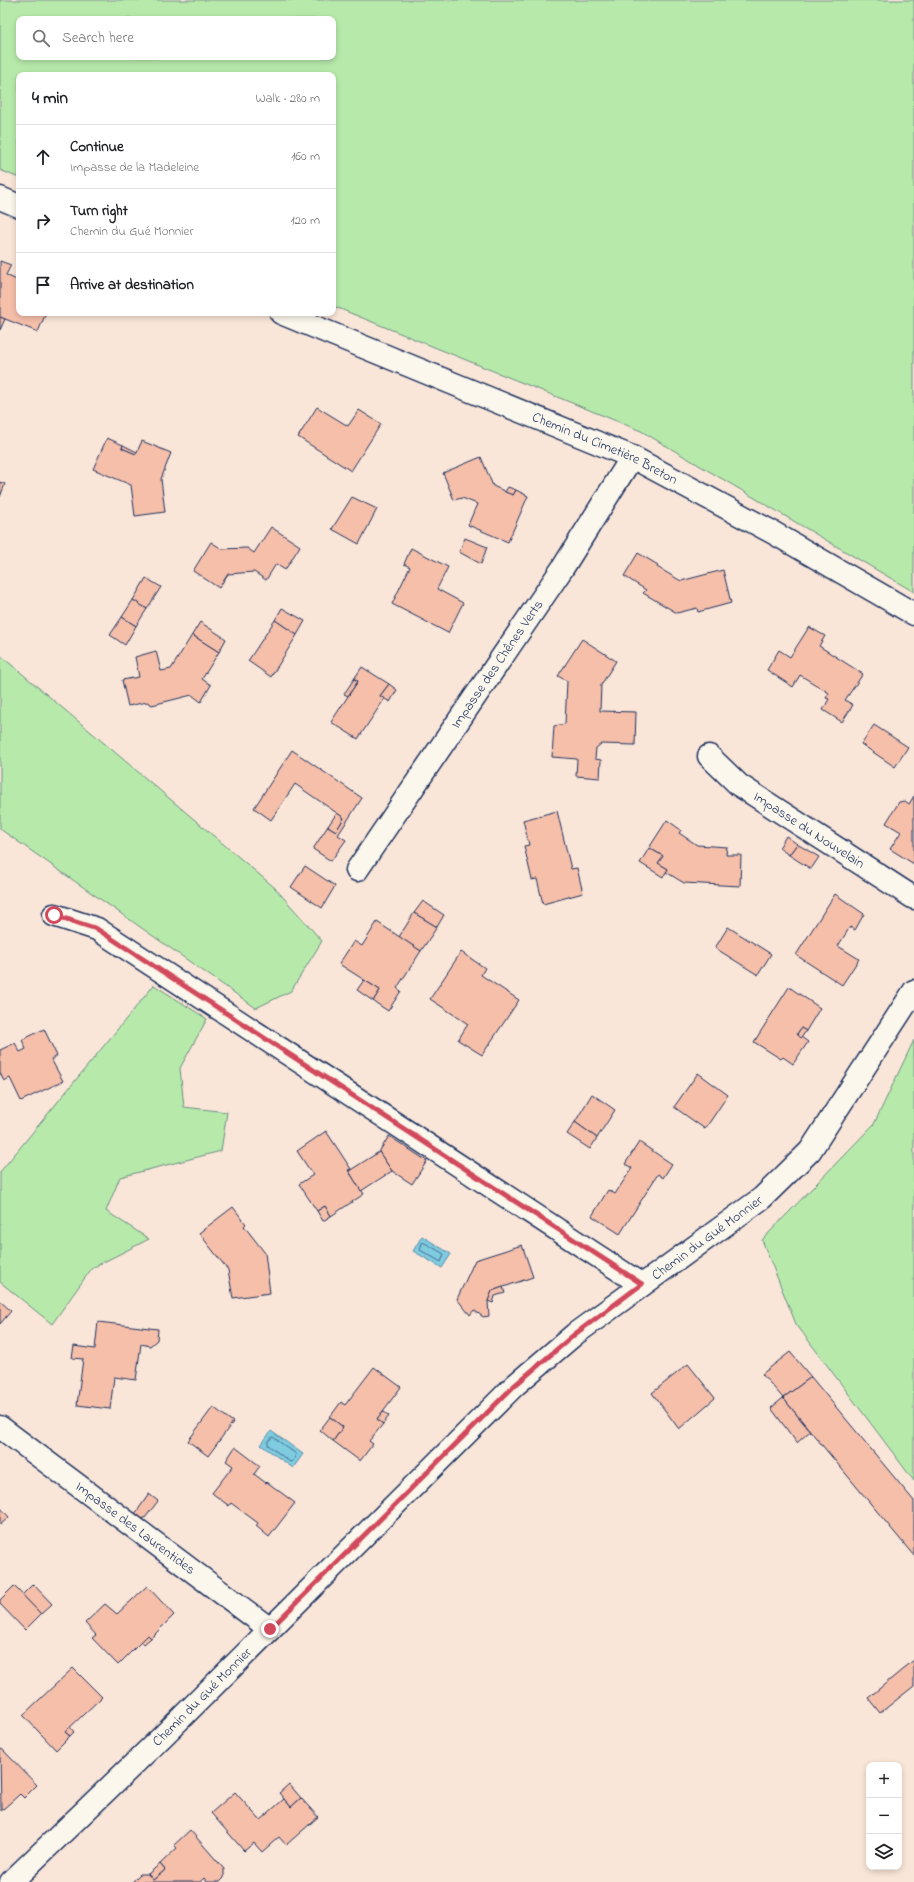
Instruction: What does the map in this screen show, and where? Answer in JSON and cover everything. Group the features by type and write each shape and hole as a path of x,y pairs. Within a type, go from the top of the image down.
{"street":[{"path":"0,198 16,205"},
{"name":"Chemin du Cimetière Breton","path":"288,316 632,457 772,532 914,614"},
{"name":"Impasse des Chênes Verts","path":"357,870 562,569 632,457"},
{"name":"Impasse du Nouvelain","path":"709,756 739,785 914,898"},
{"path":"54,915 97,929 642,1284"},
{"name":"Chemin du Gué Monnier","path":"11,1882 158,1740 514,1386 575,1334 762,1198 810,1151 914,991"},
{"name":"Impasse des Laurentides","path":"0,1427 270,1629"}],"green space":[{"path":"0,0 914,0 914,592 641,431 336,307 336,72 16,72 16,177 0,170"},
{"path":"0,655 274,887 322,941 291,991 256,1008 0,829"},
{"path":"154,985 207,1019 180,1068 184,1107 227,1112 221,1151 120,1177 106,1211 149,1239 92,1268 52,1324 0,1282 0,1172"},
{"path":"914,1040 914,1481 796,1324 762,1240 874,1124"}],"water":[{"path":"422,1236 451,1254 442,1268 413,1251"},
{"path":"271,1431 303,1454 293,1468 261,1445"}],"building":[{"path":"0,261 11,265 6,275 16,280 16,316 45,316 38,332 0,317"},
{"path":"0,317 5,319 0,330"},
{"path":"317,407 348,426 359,410 381,424 351,471 298,437"},
{"path":"107,438 123,445 122,448 136,454 142,441 171,453 161,479 165,512 135,516 131,485 93,469"},
{"path":"123,445 137,452 136,454 122,448"},
{"path":"481,457 493,486 513,495 516,490 528,496 508,542 468,525 477,504 462,498 454,500 443,473"},
{"path":"0,482 5,484 0,497"},
{"path":"508,487 516,490 513,495 505,492"},
{"path":"352,497 377,509 359,544 332,529"},
{"path":"271,527 300,546 285,570 276,564 266,580 254,572 228,574 219,588 193,571 211,542 222,549 247,548 254,553"},
{"path":"465,538 487,547 481,564 459,552"},
{"path":"411,548 448,567 437,589 463,603 448,633 392,604 410,567 404,564"},
{"path":"638,553 658,565 657,567 681,581 723,570 731,603 698,612 697,608 677,613 643,593 646,590 624,576"},
{"path":"146,578 161,587 147,609 133,600"},
{"path":"133,600 147,609 136,626 122,617"},
{"path":"282,608 305,621 297,635 275,620"},
{"path":"122,617 136,626 125,645 110,635"},
{"path":"275,620 297,635 271,677 248,661"},
{"path":"200,622 226,639 219,652 192,635"},
{"path":"809,627 825,636 819,646 863,674 845,700 853,705 842,722 823,710 829,699 826,698 829,693 800,675 793,687 767,670 779,650 790,657"},
{"path":"192,635 219,652 202,679 211,685 201,702 192,695 152,705 147,702 128,706 122,680 139,677 135,657 156,651 161,671 171,669"},
{"path":"582,639 616,661 601,685 600,711 636,712 635,745 601,744 596,748 595,759 601,760 600,778 576,776 577,759 552,757 554,726 565,724 567,681 558,676"},
{"path":"362,667 389,684 380,696 385,698 358,739 331,722 358,681 354,679"},
{"path":"354,679 358,681 348,696 344,694"},
{"path":"389,684 397,690 390,702 380,696"},
{"path":"874,725 908,747 895,767 861,744"},
{"path":"292,750 362,798 338,835 346,840 331,861 313,849 328,826 336,831 344,818 295,784 271,820 254,808"},
{"path":"914,796 914,864 890,849 901,832 886,823 899,802 905,801 909,804"},
{"path":"557,811 571,869 577,868 583,893 543,904 537,879 532,880 524,846 529,845 523,820"},
{"path":"337,813 344,818 336,831 328,826"},
{"path":"667,820 681,830 679,833 697,845 727,847 726,855 741,855 740,886 684,883 666,872 668,869 658,863 663,856 649,848"},
{"path":"786,836 797,844 789,855 779,848"},
{"path":"797,844 819,857 811,869 789,855"},
{"path":"649,848 663,856 658,863 668,869 663,877 640,863"},
{"path":"305,866 335,886 322,908 291,887"},
{"path":"835,894 864,914 855,930 850,927 838,946 859,959 842,985 796,955"},
{"path":"423,901 444,915 437,927 414,913"},
{"path":"414,913 437,927 421,951 399,937"},
{"path":"377,922 421,951 397,988 401,991 388,1011 373,1001 380,990 339,964 354,941 362,946"},
{"path":"728,927 771,954 758,975 715,948"},
{"path":"461,952 485,968 481,975 519,1000 482,1055 458,1040 468,1024 430,999"},
{"path":"364,980 380,990 373,1001 357,990"},
{"path":"789,987 820,1008 806,1031 801,1028 797,1034 808,1042 793,1064 783,1057 781,1059 754,1042"},
{"path":"801,1028 806,1031 801,1038 797,1034"},
{"path":"44,1029 57,1056 51,1059 63,1081 21,1101 10,1078 4,1081 0,1073 0,1050 15,1043 20,1052 26,1049 22,1040"},
{"path":"698,1073 728,1095 705,1129 674,1107"},
{"path":"592,1094 615,1110 597,1138 575,1122"},
{"path":"575,1122 597,1138 590,1149 567,1134"},
{"path":"326,1131 351,1169 348,1170 364,1194 331,1216 325,1206 317,1211 299,1184 313,1175 297,1151"},
{"path":"389,1136 427,1161 412,1184 392,1171 379,1152"},
{"path":"639,1142 672,1164 663,1178 658,1174 620,1234 592,1216 608,1190 615,1194 632,1168 625,1164"},
{"path":"379,1152 392,1171 361,1191 349,1171"},
{"path":"325,1206 331,1216 323,1221 317,1211"},
{"path":"233,1207 246,1224 244,1226 265,1253 270,1293 233,1298 228,1270 199,1233"},
{"path":"522,1245 533,1277 492,1291 488,1301 489,1316 483,1317 474,1310 470,1315 457,1299 475,1260"},
{"path":"503,1287 505,1293 495,1296 493,1303 488,1301 492,1291"},
{"path":"0,1301 11,1311 0,1324"},
{"path":"98,1322 158,1329 157,1340 150,1346 141,1344 136,1380 114,1377 110,1409 77,1405 83,1359 72,1358 74,1346 95,1349"},
{"path":"790,1352 811,1377 783,1398 762,1374"},
{"path":"688,1364 715,1398 679,1429 652,1393"},
{"path":"374,1367 401,1387 377,1419 383,1424 369,1441 373,1444 360,1461 333,1441 343,1427 330,1417 341,1402 345,1405"},
{"path":"811,1377 914,1501 914,1556 783,1398"},
{"path":"783,1398 810,1431 797,1443 771,1408"},
{"path":"213,1407 233,1422 208,1456 188,1441"},
{"path":"383,1411 389,1416 383,1424 377,1419"},
{"path":"330,1417 343,1427 333,1441 320,1430"},
{"path":"235,1447 260,1466 254,1474 295,1503 269,1537 256,1526 258,1523 231,1503 229,1506 212,1493 233,1466 226,1461"},
{"path":"149,1494 158,1501 145,1518 141,1519 135,1514"},
{"path":"0,1507 9,1517 0,1525"},
{"path":"33,1584 52,1604 41,1614 22,1595"},
{"path":"14,1586 41,1614 25,1630 0,1604 0,1600"},
{"path":"147,1586 174,1615 151,1638 148,1635 118,1665 92,1638 96,1635 85,1623 105,1604 117,1614"},
{"path":"148,1635 151,1638 144,1644 141,1642"},
{"path":"914,1660 914,1686 880,1713 868,1698"},
{"path":"73,1668 102,1697 65,1732 70,1736 56,1750 23,1715"},
{"path":"70,1727 74,1732 70,1736 65,1732"},
{"path":"2,1749 37,1785 24,1798 20,1794 1,1811 0,1750"},
{"path":"289,1784 301,1798 291,1807 279,1793"},
{"path":"235,1792 260,1820 284,1799 291,1807 301,1798 318,1817 286,1845 279,1837 262,1852 254,1843 244,1851 211,1813"},
{"path":"190,1830 224,1869 224,1878 220,1882 207,1882 204,1878 200,1882 132,1882 140,1874 148,1874 153,1880 165,1870 160,1864 177,1848 174,1845"},
{"path":"160,1864 165,1870 153,1880 148,1874"}],"route":[{"path":"54,915 97,929 642,1284 575,1334 514,1386 270,1629"}]}
